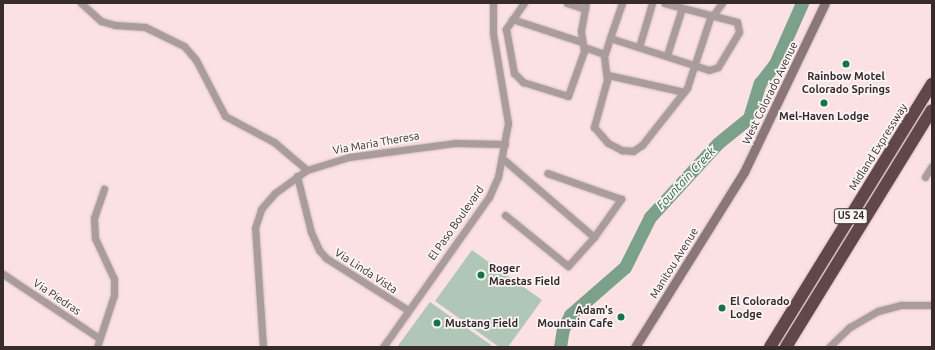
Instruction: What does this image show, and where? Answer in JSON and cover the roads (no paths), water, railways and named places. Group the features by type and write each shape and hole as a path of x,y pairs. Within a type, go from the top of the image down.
{"highway":[{"name":"Midland Expressway","path":"770,347 932,84"},
{"name":"US 24","path":"786,347 932,110"}],"main road":[{"name":"West Colorado Avenue","path":"733,192 761,140 824,3"},
{"name":"Manitou Avenue","path":"635,347 733,192"}],"street":[{"path":"81,3 101,21 151,29 184,46 196,60 225,116 274,142 307,170"},
{"name":"El Paso Boulevard","path":"382,347 489,197 503,159 508,113 493,33 493,3"},
{"path":"524,3 512,19 506,32 513,70 527,83 568,96 583,45 585,6 567,3"},
{"path":"622,3 604,54 608,75 594,127 600,137 626,151 642,145 684,92 713,14 722,3"},
{"path":"639,47 652,3"},
{"path":"610,38 667,55 709,70 718,67 739,32 735,21 713,14 664,3"},
{"path":"667,55 682,8"},
{"path":"512,19 604,54"},
{"path":"608,75 684,92"},
{"name":"Via Maria Theresa","path":"263,347 256,222 266,202 297,176 307,170 349,157 422,146 456,143 505,144"},
{"path":"503,159 594,237"},
{"path":"925,177 932,166"},
{"path":"505,215 568,266 594,237 620,198 547,173"},
{"name":"Via Linda Vista","path":"297,176 311,232 319,250 326,258 408,310"},
{"path":"97,347 114,295 114,279 95,238 94,218 104,189"},
{"name":"Via Piedras","path":"3,274 99,338"},
{"path":"829,347 850,327 873,313 901,305 932,305"}],"waterway":[{"name":"Fountain Creek","path":"560,347 563,329 570,315 625,267 650,217 718,143 749,118 760,83 775,64 802,3"}],"place":[{"name":"Rainbow Motel Colorado Springs","path":"846,64"},
{"name":"Mel-Haven Lodge","path":"824,103"},
{"name":"Roger Maestas Field","path":"481,275"},
{"name":"El Colorado Lodge","path":"722,308"},
{"name":"Adam's Mountain Cafe","path":"621,317"},
{"name":"Mustang Field","path":"437,323"}]}
